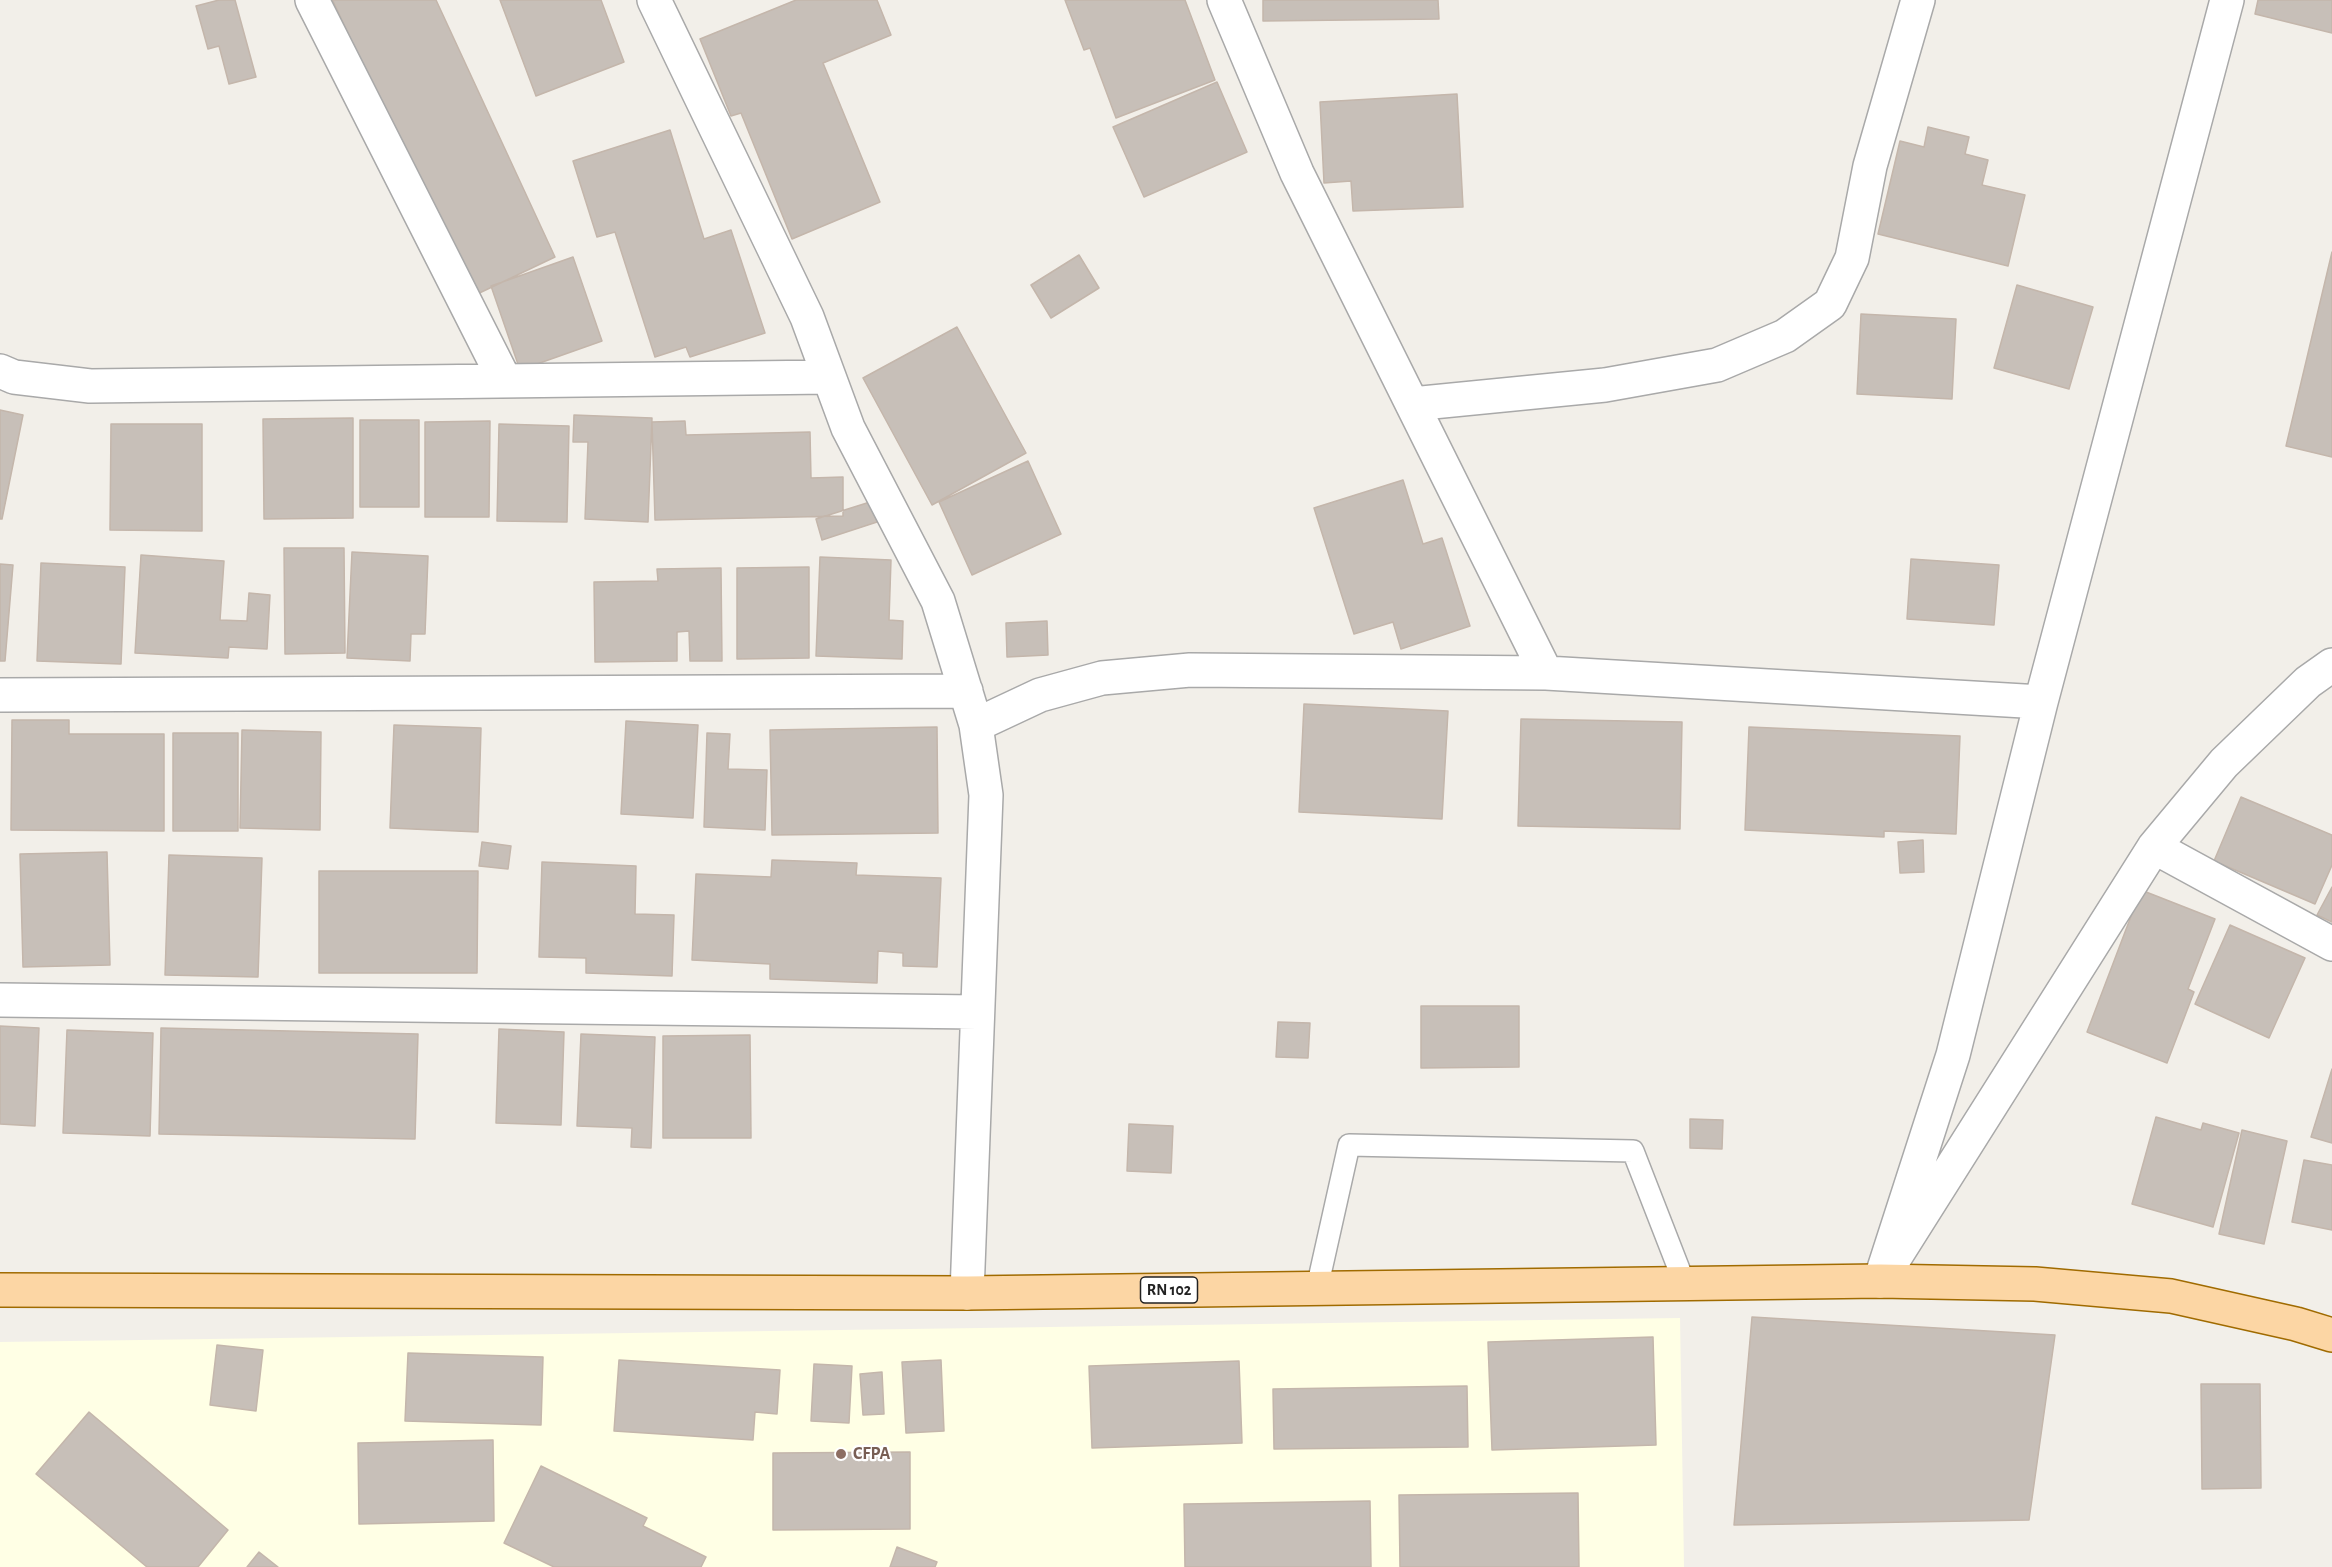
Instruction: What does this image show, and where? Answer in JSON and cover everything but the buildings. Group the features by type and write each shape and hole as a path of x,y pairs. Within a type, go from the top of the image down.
{"main road":[{"name":"RN 102","path":"0,1290 967,1293 1880,1281 2035,1284 2171,1296 2296,1324 2332,1335"}],"street":[{"path":"312,0 505,381"},
{"path":"654,0 807,317 848,428 938,601 976,725 986,795 967,1293"},
{"path":"1224,0 1296,173 1546,673"},
{"path":"1412,404 1605,385 1717,365 1785,336 1830,304 1852,258 1870,166 1918,0"},
{"path":"1880,1281 1953,1055 2041,702 2227,0"},
{"path":"0,371 15,377 90,386 830,377"},
{"path":"1880,1281 2154,847 2224,763 2308,682 2332,666"},
{"path":"976,725 1040,695 1102,678 1190,670 1546,673 2041,702"},
{"path":"0,695 966,691"},
{"path":"2154,847 2332,944"},
{"path":"0,1000 977,1012"}],"lane":[{"path":"1317,1288 1349,1145 1633,1151 1684,1282"}],"shaded area":[{"name":"CFPA","path":"1680,1318 1684,1567 0,1567 0,1342"}],"place":[{"name":"CFPA","path":"841,1454"}]}
